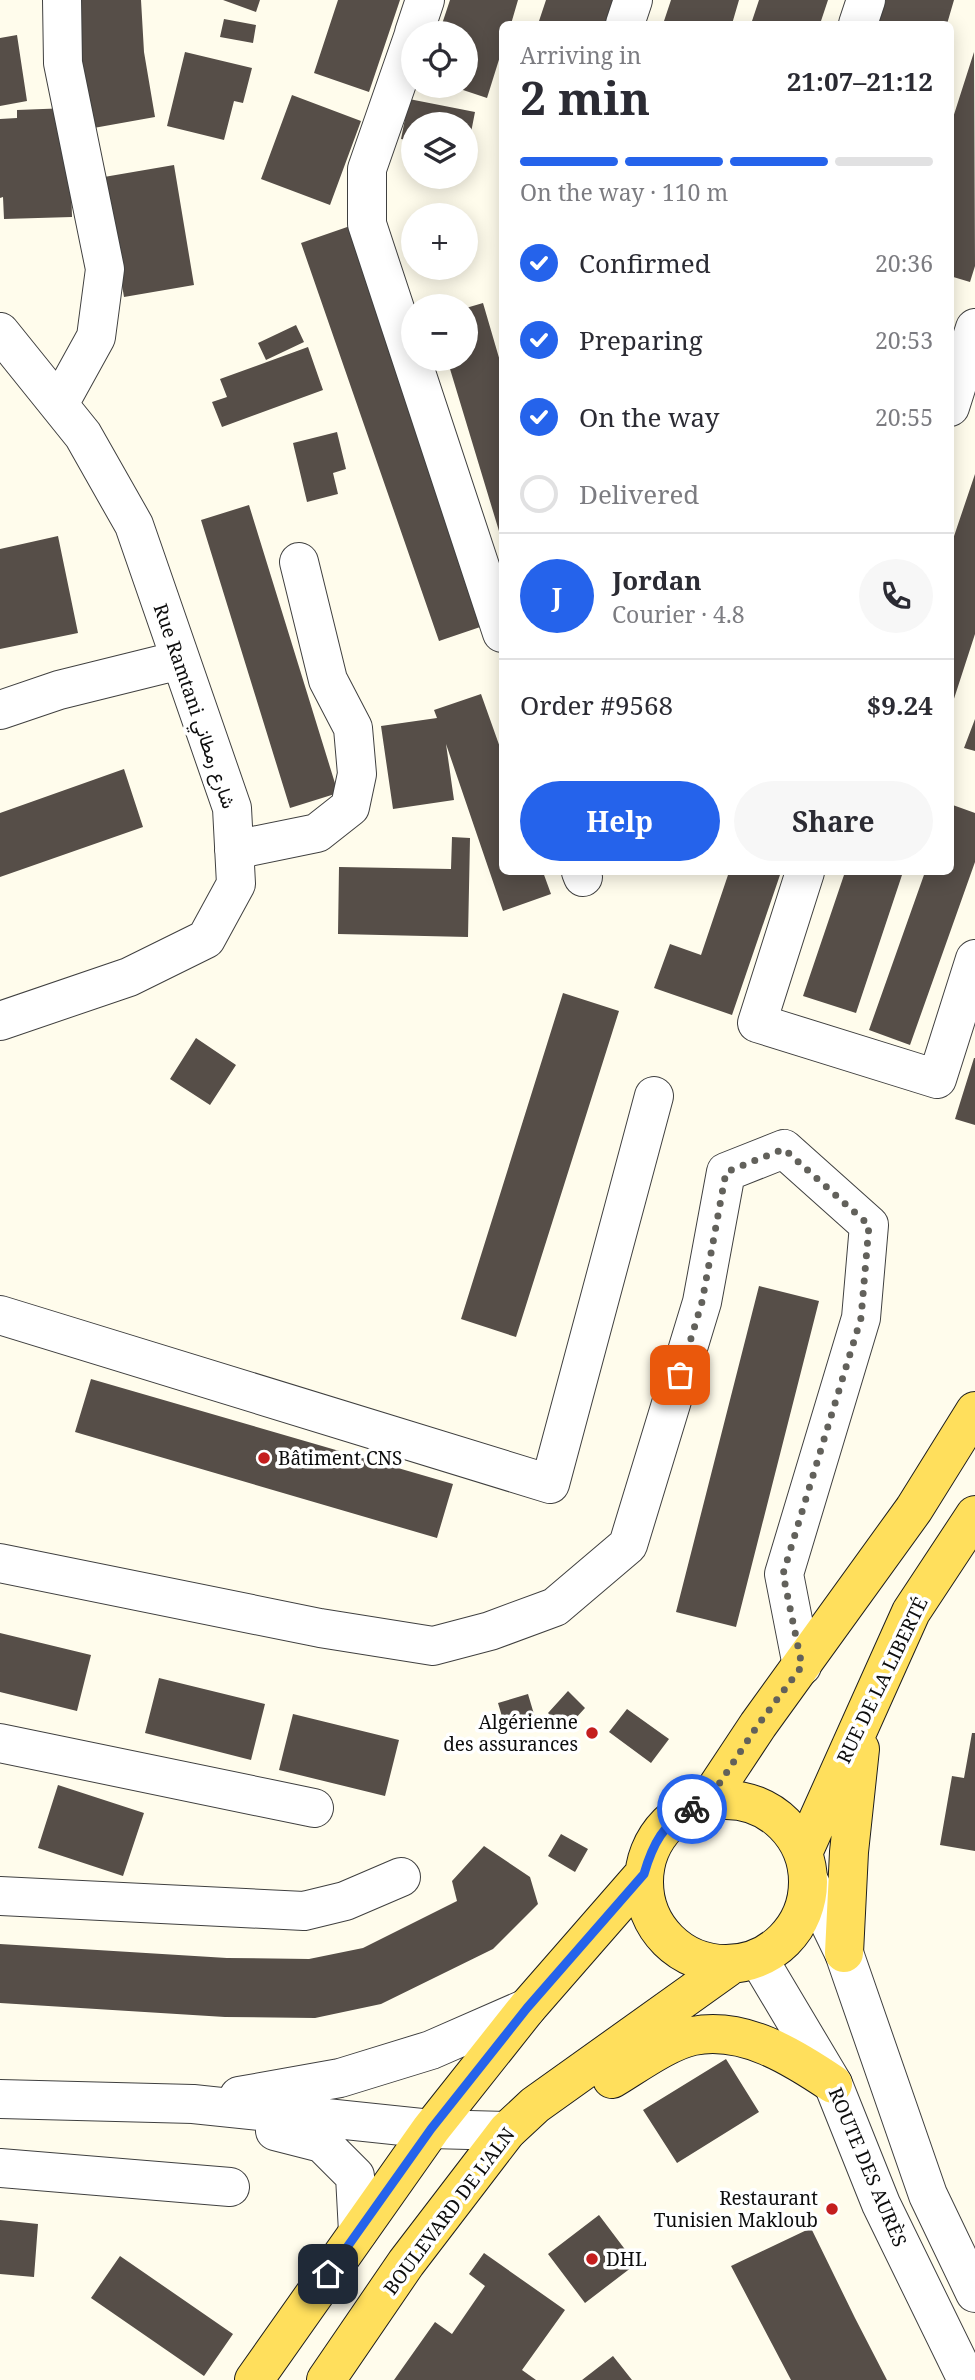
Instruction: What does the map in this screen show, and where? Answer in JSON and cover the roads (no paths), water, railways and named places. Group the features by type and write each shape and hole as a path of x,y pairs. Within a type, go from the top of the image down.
{"main road":[{"path":"707,1802 758,1725 914,1509 975,1411"},
{"name":"RUE DE LA LIBERTÉ","path":"806,1867 865,1709 911,1612 975,1515"},
{"path":"844,1953 849,1853 865,1709"},
{"path":"731,1800 754,1805 775,1816 792,1832 806,1867 805,1905 795,1927 779,1945 745,1962 703,1962 677,1949 658,1928 646,1902 644,1874 651,1849 664,1828 684,1812 707,1802 731,1800"},
{"path":"254,2380 431,2129 527,2008 644,1874"},
{"name":"BOULEVARD DE L'ALN","path":"326,2380 406,2263 507,2131 535,2105 745,1962"},
{"path":"507,2131 692,2036 732,2036 767,2046 798,2060 833,2084"}],"street":[{"path":"59,404 96,337 105,268 63,63 62,0"},
{"path":"418,21 425,0"},
{"path":"626,21 633,0"},
{"path":"859,21 866,0"},
{"path":"401,72 367,169 367,224 499,624"},
{"path":"954,311 975,318"},
{"path":"954,394 975,328"},
{"name":"Rue Ramtani شارع رمطاني","path":"0,332 83,435 134,525 232,808 236,884 206,939 129,977 0,1021"},
{"path":"234,850 317,833 350,807 357,774 353,728 328,680 299,562"},
{"path":"0,710 59,690 180,660"},
{"path":"804,875 757,1023 937,1079 975,958"},
{"path":"0,1315 550,1484 654,1096"},
{"path":"0,1563 293,1623 433,1646 490,1631 555,1607 628,1545 702,1302 726,1172 784,1149 869,1225 861,1318 783,1574 802,1666"},
{"path":"0,1743 314,1808"},
{"path":"806,1867 844,1953 928,2194 975,2293"},
{"path":"0,1896 304,1911 345,1901 401,1877"},
{"name":"ROUTE DES AURÈS","path":"745,1962 833,2084 881,2204 967,2380"},
{"path":"193,2104 340,2078 430,2050 527,2008"},
{"path":"0,2099 193,2104 431,2129 507,2131"},
{"path":"193,2104 322,2143 355,2176 358,2232"},
{"path":"0,2168 230,2187"}],"place":[{"name":"Bâtiment CNS","path":"264,1458"},
{"name":"Algérienne des assurances","path":"592,1733"},
{"name":"Restaurant Tunisien Makloub","path":"832,2209"},
{"name":"DHL","path":"592,2259"}]}
